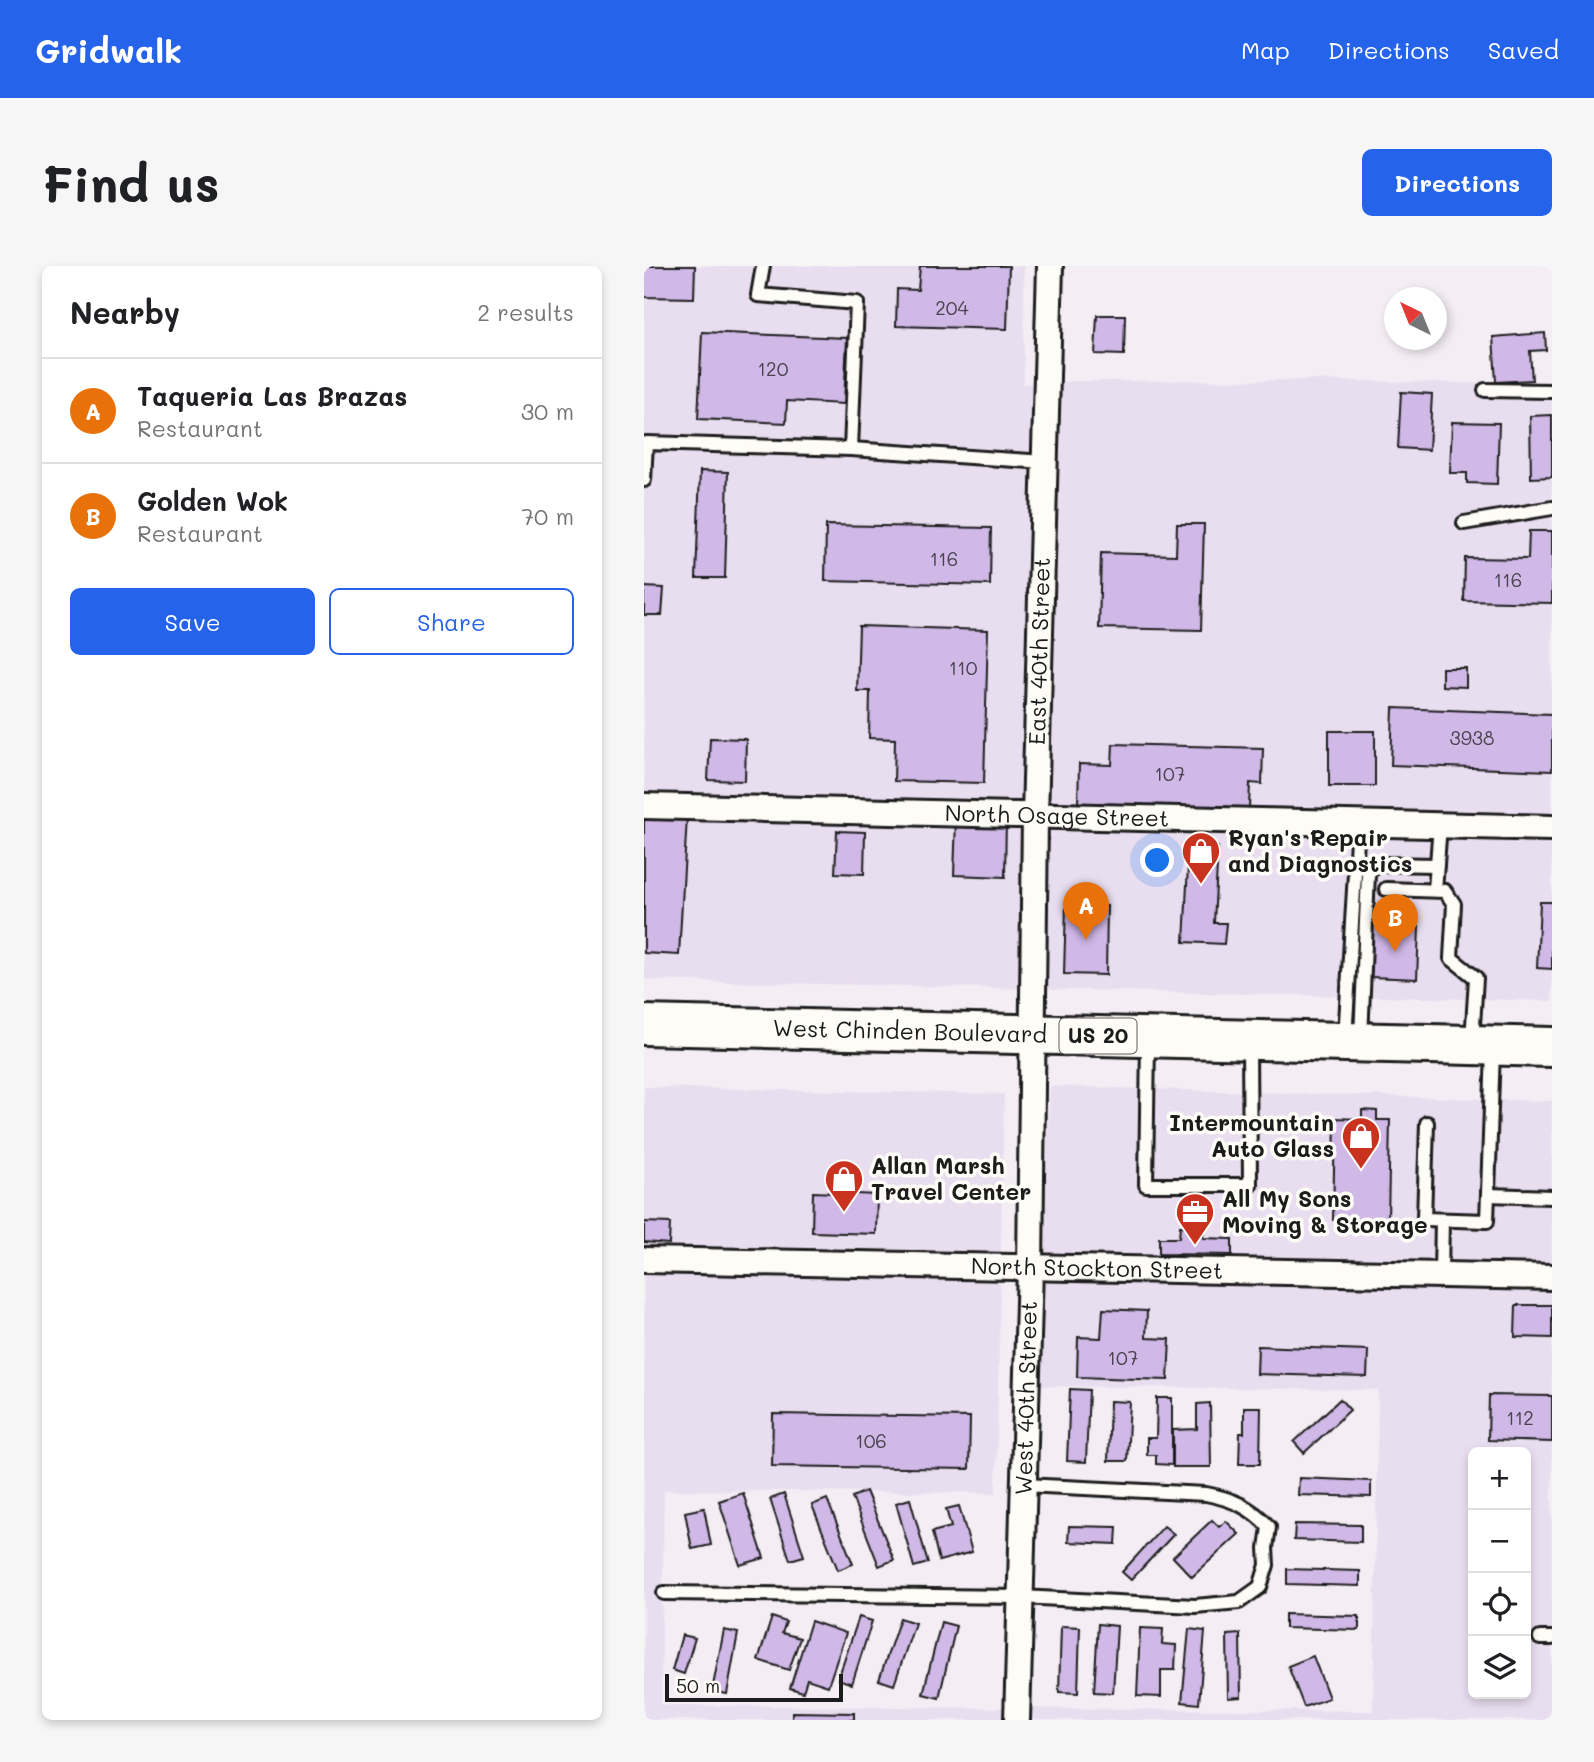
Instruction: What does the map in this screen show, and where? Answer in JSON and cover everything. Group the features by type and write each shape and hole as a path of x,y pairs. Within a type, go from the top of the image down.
{"main road":[{"name":"West Chinden Boulevard","path":"644,1025 1552,1047"}],"street":[{"name":"East 40th Street","path":"1032,1035 1035,816 1050,266"},
{"name":"North Osage Street","path":"644,806 1552,828"},
{"name":"West 40th Street","path":"1017,1720 1030,1268 1032,1035"},
{"name":"North Stockton Street","path":"644,1260 1552,1277"}],"lane":[{"path":"762,266 758,295 857,303 850,449"},
{"path":"1485,390 1552,391"},
{"path":"644,480 646,443 850,449 1045,462"},
{"path":"1464,523 1552,508"},
{"path":"1353,1042 1357,823"},
{"path":"1435,890 1440,825"},
{"path":"1353,1042 1368,874 1373,867 1380,864 1437,865"},
{"path":"1386,889 1445,891 1454,904 1451,958 1476,978 1482,1045 1487,1221 1424,1219 1427,1123"},
{"path":"1148,1038 1146,1185 1250,1185 1250,1040"},
{"path":"1488,1195 1552,1197"},
{"path":"1441,1275 1442,1220"},
{"path":"664,1593 1021,1597 1195,1605 1239,1602 1259,1587 1267,1565 1269,1527 1256,1513 1231,1499 1206,1494 1024,1485"}],"shaded area":[{"path":"644,266 1024,266 1024,384 1072,381 1313,380 1552,385 1552,1001 644,980"},
{"path":"1050,1086 1552,1101 1552,1720 644,1720 644,1087 1004,1094 996,1493 664,1490 661,1705 1373,1711 1378,1390 1035,1386"}],"building":[{"path":"644,266 695,266 694,298 644,297"},
{"path":"920,266 1009,266 1007,329 896,326 897,289 918,290"},
{"path":"1097,315 1125,315 1124,355 1095,354"},
{"path":"702,332 847,338 844,404 787,401 786,423 698,419"},
{"path":"1545,333 1546,350 1530,351 1532,380 1496,382 1493,337"},
{"path":"1401,392 1432,394 1429,450 1398,448"},
{"path":"1552,415 1552,477 1531,478 1530,416"},
{"path":"1452,422 1499,423 1497,484 1467,483 1467,473 1450,473"},
{"path":"700,471 728,472 725,578 696,578"},
{"path":"1177,524 1204,524 1201,630 1099,628 1101,553 1176,555"},
{"path":"826,525 991,528 990,585 825,581"},
{"path":"1529,531 1552,531 1552,603 1464,601 1465,558 1528,559"},
{"path":"644,587 664,588 662,615 644,615"},
{"path":"859,626 988,630 984,783 894,781 895,739 869,738 870,691 857,691"},
{"path":"1442,668 1466,668 1466,687 1442,686"},
{"path":"1393,708 1552,714 1552,771 1391,765"},
{"path":"1329,731 1375,731 1375,786 1329,786"},
{"path":"710,738 746,739 745,781 708,780"},
{"path":"1113,744 1263,748 1262,784 1250,783 1249,808 1078,805 1079,764 1112,765"},
{"path":"644,815 687,817 679,955 644,953"},
{"path":"956,819 1006,820 1005,877 954,875"},
{"path":"837,831 865,832 864,874 835,873"},
{"name":"Ryan's Repair and Diagnostics","path":"1189,846 1218,847 1214,923 1226,923 1224,944 1184,942"},
{"path":"1540,902 1552,902 1552,969 1537,968"},
{"path":"1066,905 1107,906 1106,975 1064,974"},
{"path":"1373,925 1419,927 1417,979 1371,977"},
{"name":"Intermountain Auto Glass","path":"1362,1110 1377,1111 1377,1120 1390,1120 1388,1221 1333,1220 1335,1118 1362,1119"},
{"name":"Allan Marsh Travel Center","path":"813,1192 877,1195 876,1234 812,1232"},
{"path":"644,1222 670,1223 669,1244 644,1242"},
{"name":"All My Sons Moving & Storage","path":"1180,1226 1204,1227 1203,1238 1232,1239 1232,1255 1159,1254 1159,1238 1179,1238"},
{"path":"1516,1305 1552,1305 1552,1338 1515,1337"},
{"path":"1103,1309 1147,1311 1146,1338 1170,1339 1168,1380 1077,1377 1078,1337 1101,1338"},
{"path":"1258,1346 1368,1350 1367,1377 1257,1374"},
{"path":"1070,1389 1089,1390 1086,1462 1067,1461"},
{"path":"1489,1395 1552,1396 1552,1442 1488,1440"},
{"path":"1157,1398 1172,1398 1172,1465 1156,1464 1156,1455 1147,1455 1147,1438 1156,1438"},
{"path":"1340,1399 1350,1410 1304,1453 1294,1442"},
{"path":"1110,1401 1130,1402 1127,1461 1108,1461"},
{"path":"1210,1403 1211,1467 1173,1467 1173,1430 1197,1429 1197,1404"},
{"path":"1244,1407 1261,1407 1260,1464 1239,1464 1240,1433 1244,1433"},
{"path":"773,1414 970,1417 969,1469 772,1466"},
{"path":"1299,1478 1371,1481 1371,1497 1298,1495"},
{"path":"866,1491 894,1560 879,1566 852,1497"},
{"path":"743,1493 764,1558 740,1565 719,1501"},
{"path":"784,1494 804,1556 790,1560 770,1499"},
{"path":"827,1499 853,1564 838,1570 812,1505"},
{"path":"910,1499 928,1563 914,1567 896,1503"},
{"path":"959,1506 972,1552 939,1561 932,1532 951,1527 946,1509"},
{"path":"704,1508 711,1545 692,1549 685,1512"},
{"path":"1212,1520 1219,1527 1226,1521 1239,1534 1192,1577 1173,1557"},
{"path":"1295,1524 1361,1525 1361,1542 1294,1540"},
{"path":"1069,1526 1117,1527 1116,1544 1068,1542"},
{"path":"1164,1526 1174,1534 1131,1580 1122,1572"},
{"path":"1287,1569 1360,1571 1360,1586 1287,1584"},
{"path":"1285,1614 1359,1616 1359,1630 1285,1628"},
{"path":"772,1617 786,1622 782,1633 800,1638 789,1670 758,1660"},
{"path":"859,1617 872,1621 852,1684 838,1679"},
{"path":"900,1618 915,1623 894,1685 879,1680"},
{"path":"811,1621 846,1633 828,1686 807,1679 803,1692 790,1688"},
{"path":"941,1622 956,1626 939,1698 923,1694"},
{"path":"1098,1624 1117,1626 1113,1693 1094,1692"},
{"path":"1061,1626 1080,1627 1078,1693 1059,1692"},
{"path":"1140,1628 1163,1629 1162,1644 1176,1645 1175,1670 1161,1670 1161,1697 1137,1696"},
{"path":"1189,1629 1205,1631 1199,1704 1182,1702"},
{"path":"724,1630 738,1633 727,1694 712,1691"},
{"path":"1240,1634 1241,1697 1228,1698 1227,1635"},
{"path":"682,1635 695,1638 684,1674 672,1670"},
{"path":"1313,1656 1329,1698 1304,1707 1288,1666"},
{"path":"792,1712 854,1713 854,1720 792,1720"}],"place":[{"name":"Ryan's Repair and Diagnostics","path":"1201,885"},
{"name":"Taqueria Las Brazas","path":"1086,940"},
{"name":"Golden Wok","path":"1395,952"},
{"name":"Intermountain Auto Glass","path":"1361,1170"},
{"name":"Allan Marsh Travel Center","path":"844,1213"},
{"name":"All My Sons Moving & Storage","path":"1195,1246"}]}
